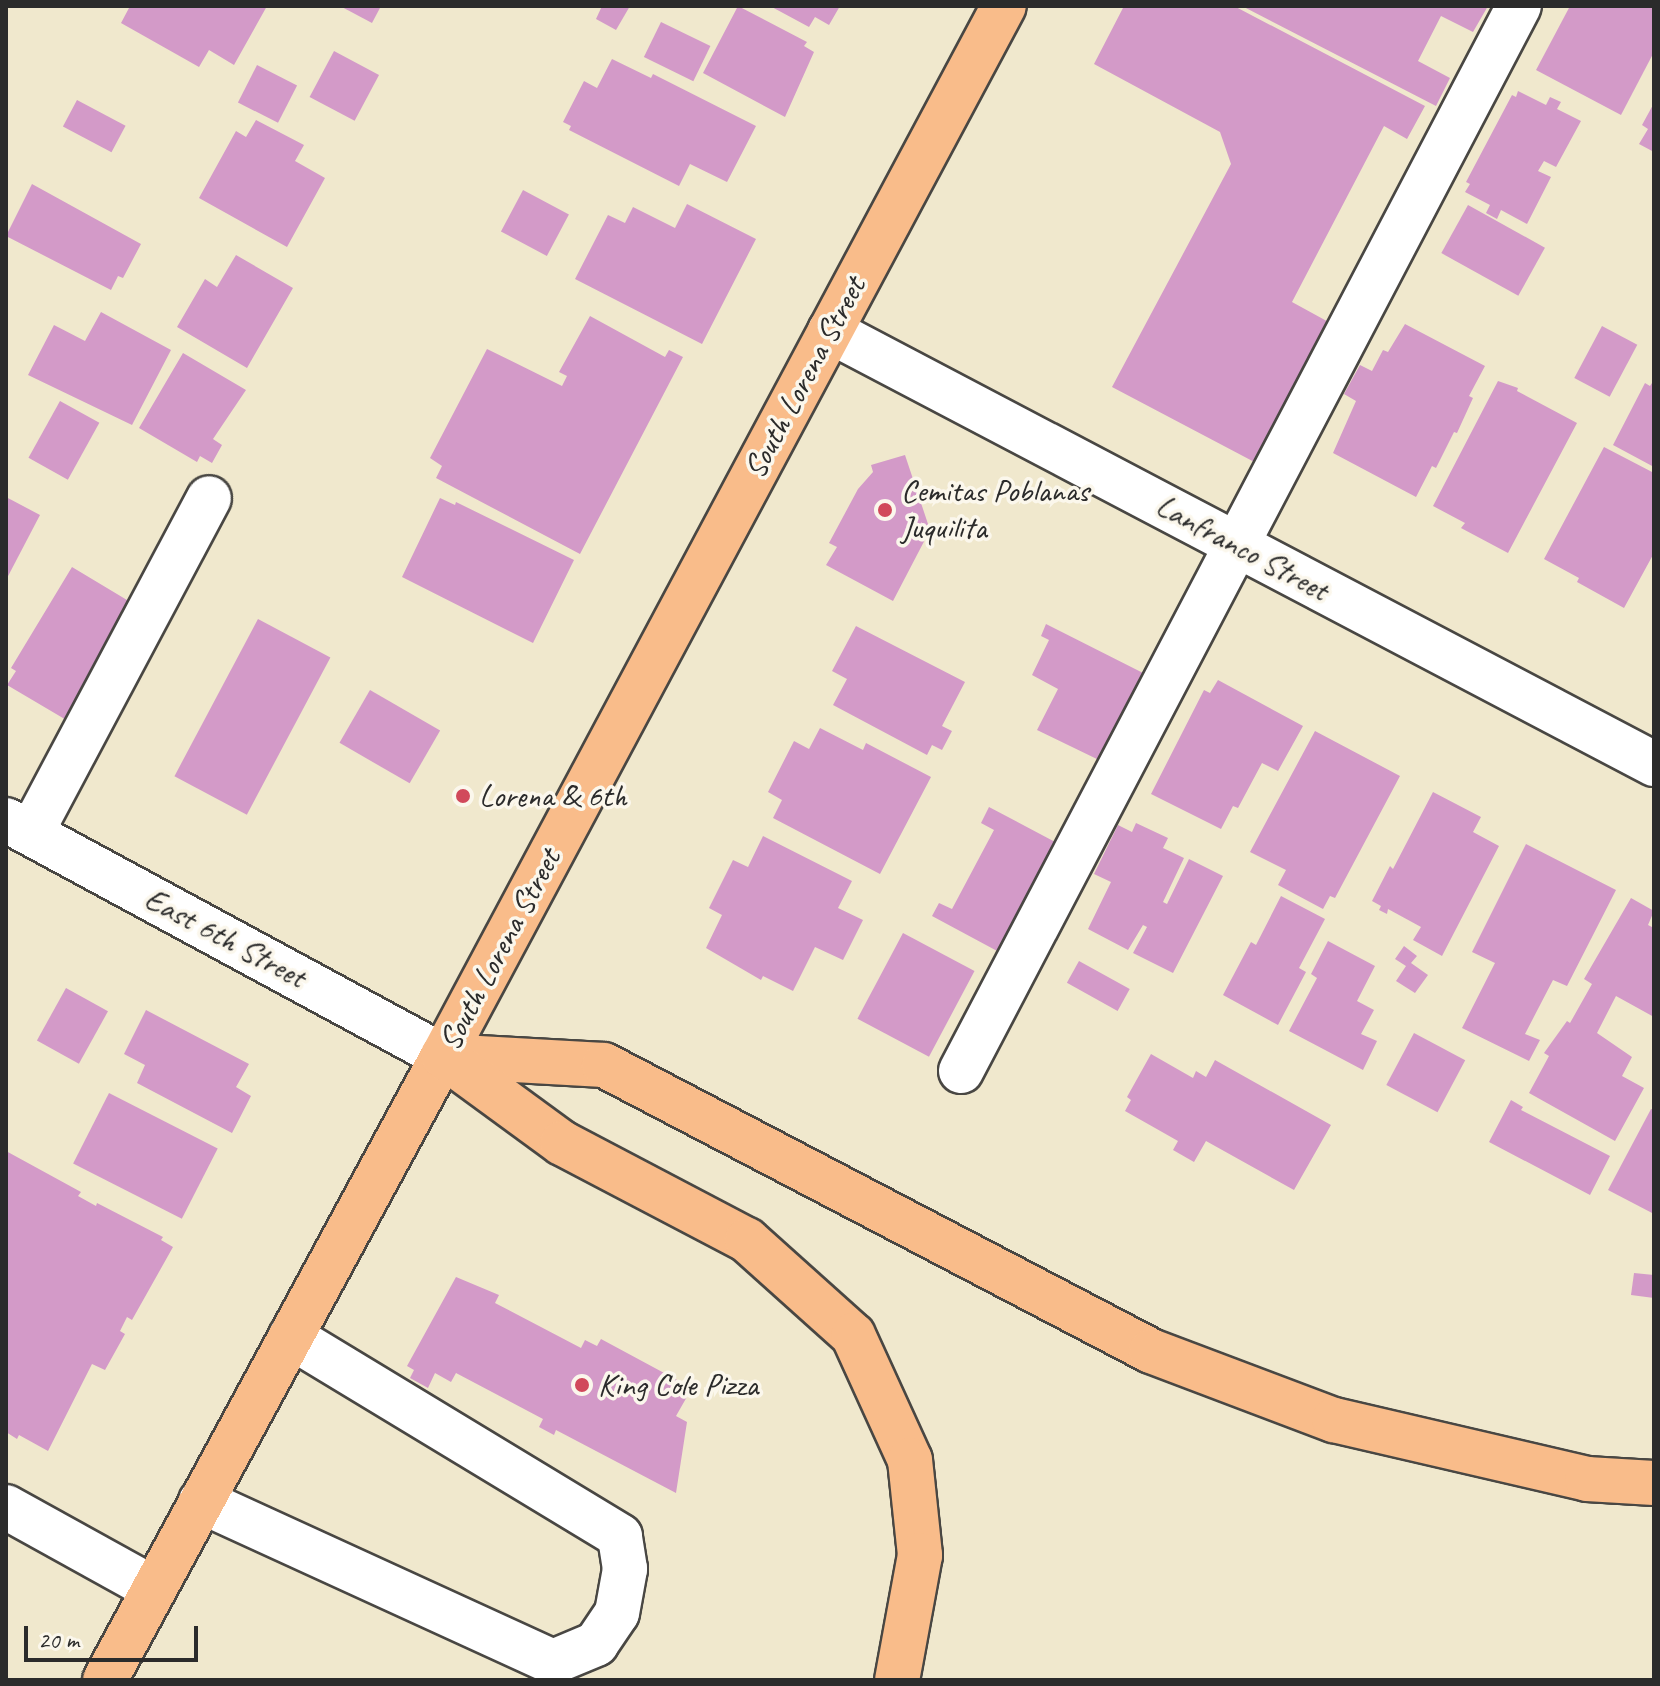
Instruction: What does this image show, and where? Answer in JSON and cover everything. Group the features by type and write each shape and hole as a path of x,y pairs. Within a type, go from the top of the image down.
{"main road":[{"name":"South Lorena Street","path":"105,1680 443,1056 1004,6"},
{"path":"443,1056 604,1065 1151,1351 1334,1420 1587,1479 1654,1483"},
{"path":"443,1056 562,1143 747,1240 853,1335 910,1460 920,1555 897,1680"}],"street":[{"path":"961,1071 1519,6"},
{"name":"Lanfranco Street","path":"830,331 1654,764"},
{"path":"18,827 209,498"},
{"name":"East 6th Street","path":"18,827 443,1056"},
{"path":"201,1501 553,1662 596,1644 617,1613 625,1569 620,1536 291,1337"},
{"path":"6,1507 154,1589"}],"building":[{"path":"125,6 267,6 234,65 209,50 199,67 121,23 129,8"},
{"path":"340,6 381,6 372,23"},
{"path":"602,6 630,6 616,30 596,19"},
{"path":"738,6 807,42 804,46 814,52 785,117 703,73"},
{"path":"770,6 840,6 829,25 815,17 809,27"},
{"path":"1124,6 1234,6 1425,106 1407,139 1384,126 1292,302 1334,325 1260,465 1112,387 1231,164 1220,132 1094,64"},
{"path":"1242,6 1488,6 1473,32 1441,16 1418,61 1450,78 1436,106"},
{"path":"1570,6 1654,6 1654,52 1621,115 1536,70"},
{"path":"661,22 710,46 693,81 644,57"},
{"path":"334,51 379,75 355,121 310,97"},
{"path":"612,59 651,78 653,74 756,126 727,182 690,164 679,186 569,130 571,126 563,122 584,81 597,88"},
{"path":"257,65 297,85 278,123 238,102"},
{"path":"1518,91 1546,105 1550,97 1561,102 1557,109 1581,121 1556,167 1544,161 1538,171 1551,177 1527,224 1501,210 1497,219 1486,213 1490,205 1465,192 1470,184 1466,182 1512,95 1516,97"},
{"path":"77,100 126,126 111,152 63,126"},
{"path":"1654,103 1654,152 1639,144 1648,129 1642,125"},
{"path":"256,120 304,145 295,161 325,178 287,247 199,198 236,131 246,137"},
{"path":"32,184 141,244 123,278 118,276 111,290 6,236"},
{"path":"523,190 569,214 547,256 501,231"},
{"path":"687,204 756,239 702,344 575,279 608,215 625,223 633,207 675,228"},
{"path":"1468,205 1545,248 1518,296 1441,253"},
{"path":"236,255 293,288 247,368 177,327 205,279 217,287"},
{"path":"101,312 171,350 132,425 28,375 54,325 85,341"},
{"path":"590,316 665,357 669,350 683,357 580,554 436,478 442,466 430,458 487,349 562,386 567,376 559,372"},
{"path":"1405,324 1485,366 1469,396 1473,398 1457,433 1454,432 1436,468 1432,466 1416,497 1333,453 1356,401 1344,394 1360,365 1372,371 1383,350 1388,352"},
{"path":"1602,326 1637,345 1610,397 1574,378"},
{"path":"183,353 246,390 213,439 222,445 212,463 200,456 197,462 139,428"},
{"path":"1654,380 1654,467 1613,445 1645,383 1650,386"},
{"path":"1498,381 1518,388 1517,391 1577,423 1508,553 1461,528 1465,523 1433,506"},
{"path":"60,401 99,423 68,480 28,458"},
{"path":"1604,447 1654,473 1654,553 1624,608 1544,559"},
{"name":"Cemitas Poblanas Juquilita","path":"905,455 930,530 893,601 826,565 837,547 829,543 858,489 873,472 871,465"},
{"path":"6,497 40,515 6,580"},
{"path":"440,498 455,505 456,502 574,560 533,643 402,577"},
{"path":"72,567 137,606 68,721 7,685 16,671 11,668"},
{"path":"258,619 330,657 247,815 174,776"},
{"path":"1046,624 1149,676 1101,761 1037,730 1058,689 1032,675 1049,640 1041,636"},
{"path":"856,626 965,682 942,726 952,731 942,750 932,745 927,755 833,705 847,679 832,671"},
{"path":"1218,680 1303,726 1278,771 1262,763 1238,808 1233,806 1221,829 1151,794 1204,690 1210,693"},
{"path":"370,690 440,730 410,783 340,743"},
{"path":"820,728 863,750 866,743 931,777 880,874 773,818 782,800 768,792 794,741 809,749"},
{"path":"1315,731 1400,776 1335,898 1330,896 1323,909 1278,885 1286,870 1250,852"},
{"path":"1433,792 1481,817 1473,832 1499,846 1442,956 1413,940 1421,927 1388,909 1387,914 1379,910 1381,906 1372,901 1390,866 1393,869"},
{"path":"989,807 1057,843 999,952 932,916 939,903 952,909 994,830 981,823"},
{"path":"1136,823 1168,838 1163,848 1184,858 1163,902 1167,904 1189,859 1223,876 1173,973 1133,953 1147,927 1143,925 1128,950 1088,929 1111,882 1094,874 1118,825 1132,832"},
{"path":"763,836 852,881 838,908 863,920 843,960 815,947 793,991 763,976 761,980 706,948 722,915 709,908 733,860 748,867"},
{"path":"1526,844 1616,890 1567,986 1553,980 1525,1034 1540,1040 1529,1061 1462,1028 1495,963 1472,952"},
{"path":"1281,896 1325,919 1299,968 1306,972 1278,1025 1223,995 1251,942 1256,945"},
{"path":"1631,898 1654,911 1648,925 1654,928 1654,1017 1616,996 1597,1033 1632,1057 1622,1076 1644,1088 1615,1141 1529,1093 1549,1056 1544,1053 1567,1021 1570,1023 1592,984 1584,979"},
{"path":"903,933 975,971 929,1057 857,1019"},
{"path":"1328,941 1375,966 1357,1001 1374,1010 1361,1034 1377,1041 1363,1070 1289,1031 1317,978 1311,974"},
{"path":"1404,946 1417,956 1411,963 1428,975 1415,993 1396,981 1406,966 1395,959"},
{"path":"1079,961 1130,989 1118,1011 1067,983"},
{"path":"66,988 108,1011 79,1064 37,1040"},
{"path":"146,1010 249,1064 236,1087 251,1096 232,1133 137,1083 145,1065 124,1054"},
{"path":"1414,1033 1465,1060 1438,1112 1386,1085"},
{"path":"1151,1054 1193,1078 1196,1071 1206,1077 1215,1060 1331,1125 1294,1190 1206,1141 1194,1162 1173,1150 1178,1141 1125,1111 1131,1100 1127,1097"},
{"path":"109,1093 218,1148 182,1219 73,1163"},
{"path":"1511,1100 1523,1107 1521,1110 1610,1156 1590,1195 1489,1142"},
{"path":"1651,1109 1654,1110 1654,1214 1608,1190"},
{"path":"6,1151 81,1192 78,1196 96,1206 97,1203 163,1237 161,1240 173,1247 132,1320 127,1317 120,1331 125,1334 105,1370 92,1364 48,1451 19,1435 17,1439 6,1432"},
{"path":"1634,1273 1654,1275 1654,1298 1631,1295"},
{"name":"King Cole Pizza","path":"456,1277 499,1295 495,1303 581,1348 585,1340 597,1346 601,1339 692,1388 676,1416 687,1422 676,1493 556,1430 554,1435 539,1427 543,1419 456,1373 451,1382 435,1373 428,1388 410,1378 414,1370 407,1366"}],"place":[{"name":"Cemitas Poblanas Juquilita","path":"885,510"},
{"name":"Lorena & 6th","path":"463,796"},
{"name":"King Cole Pizza","path":"582,1385"}]}
